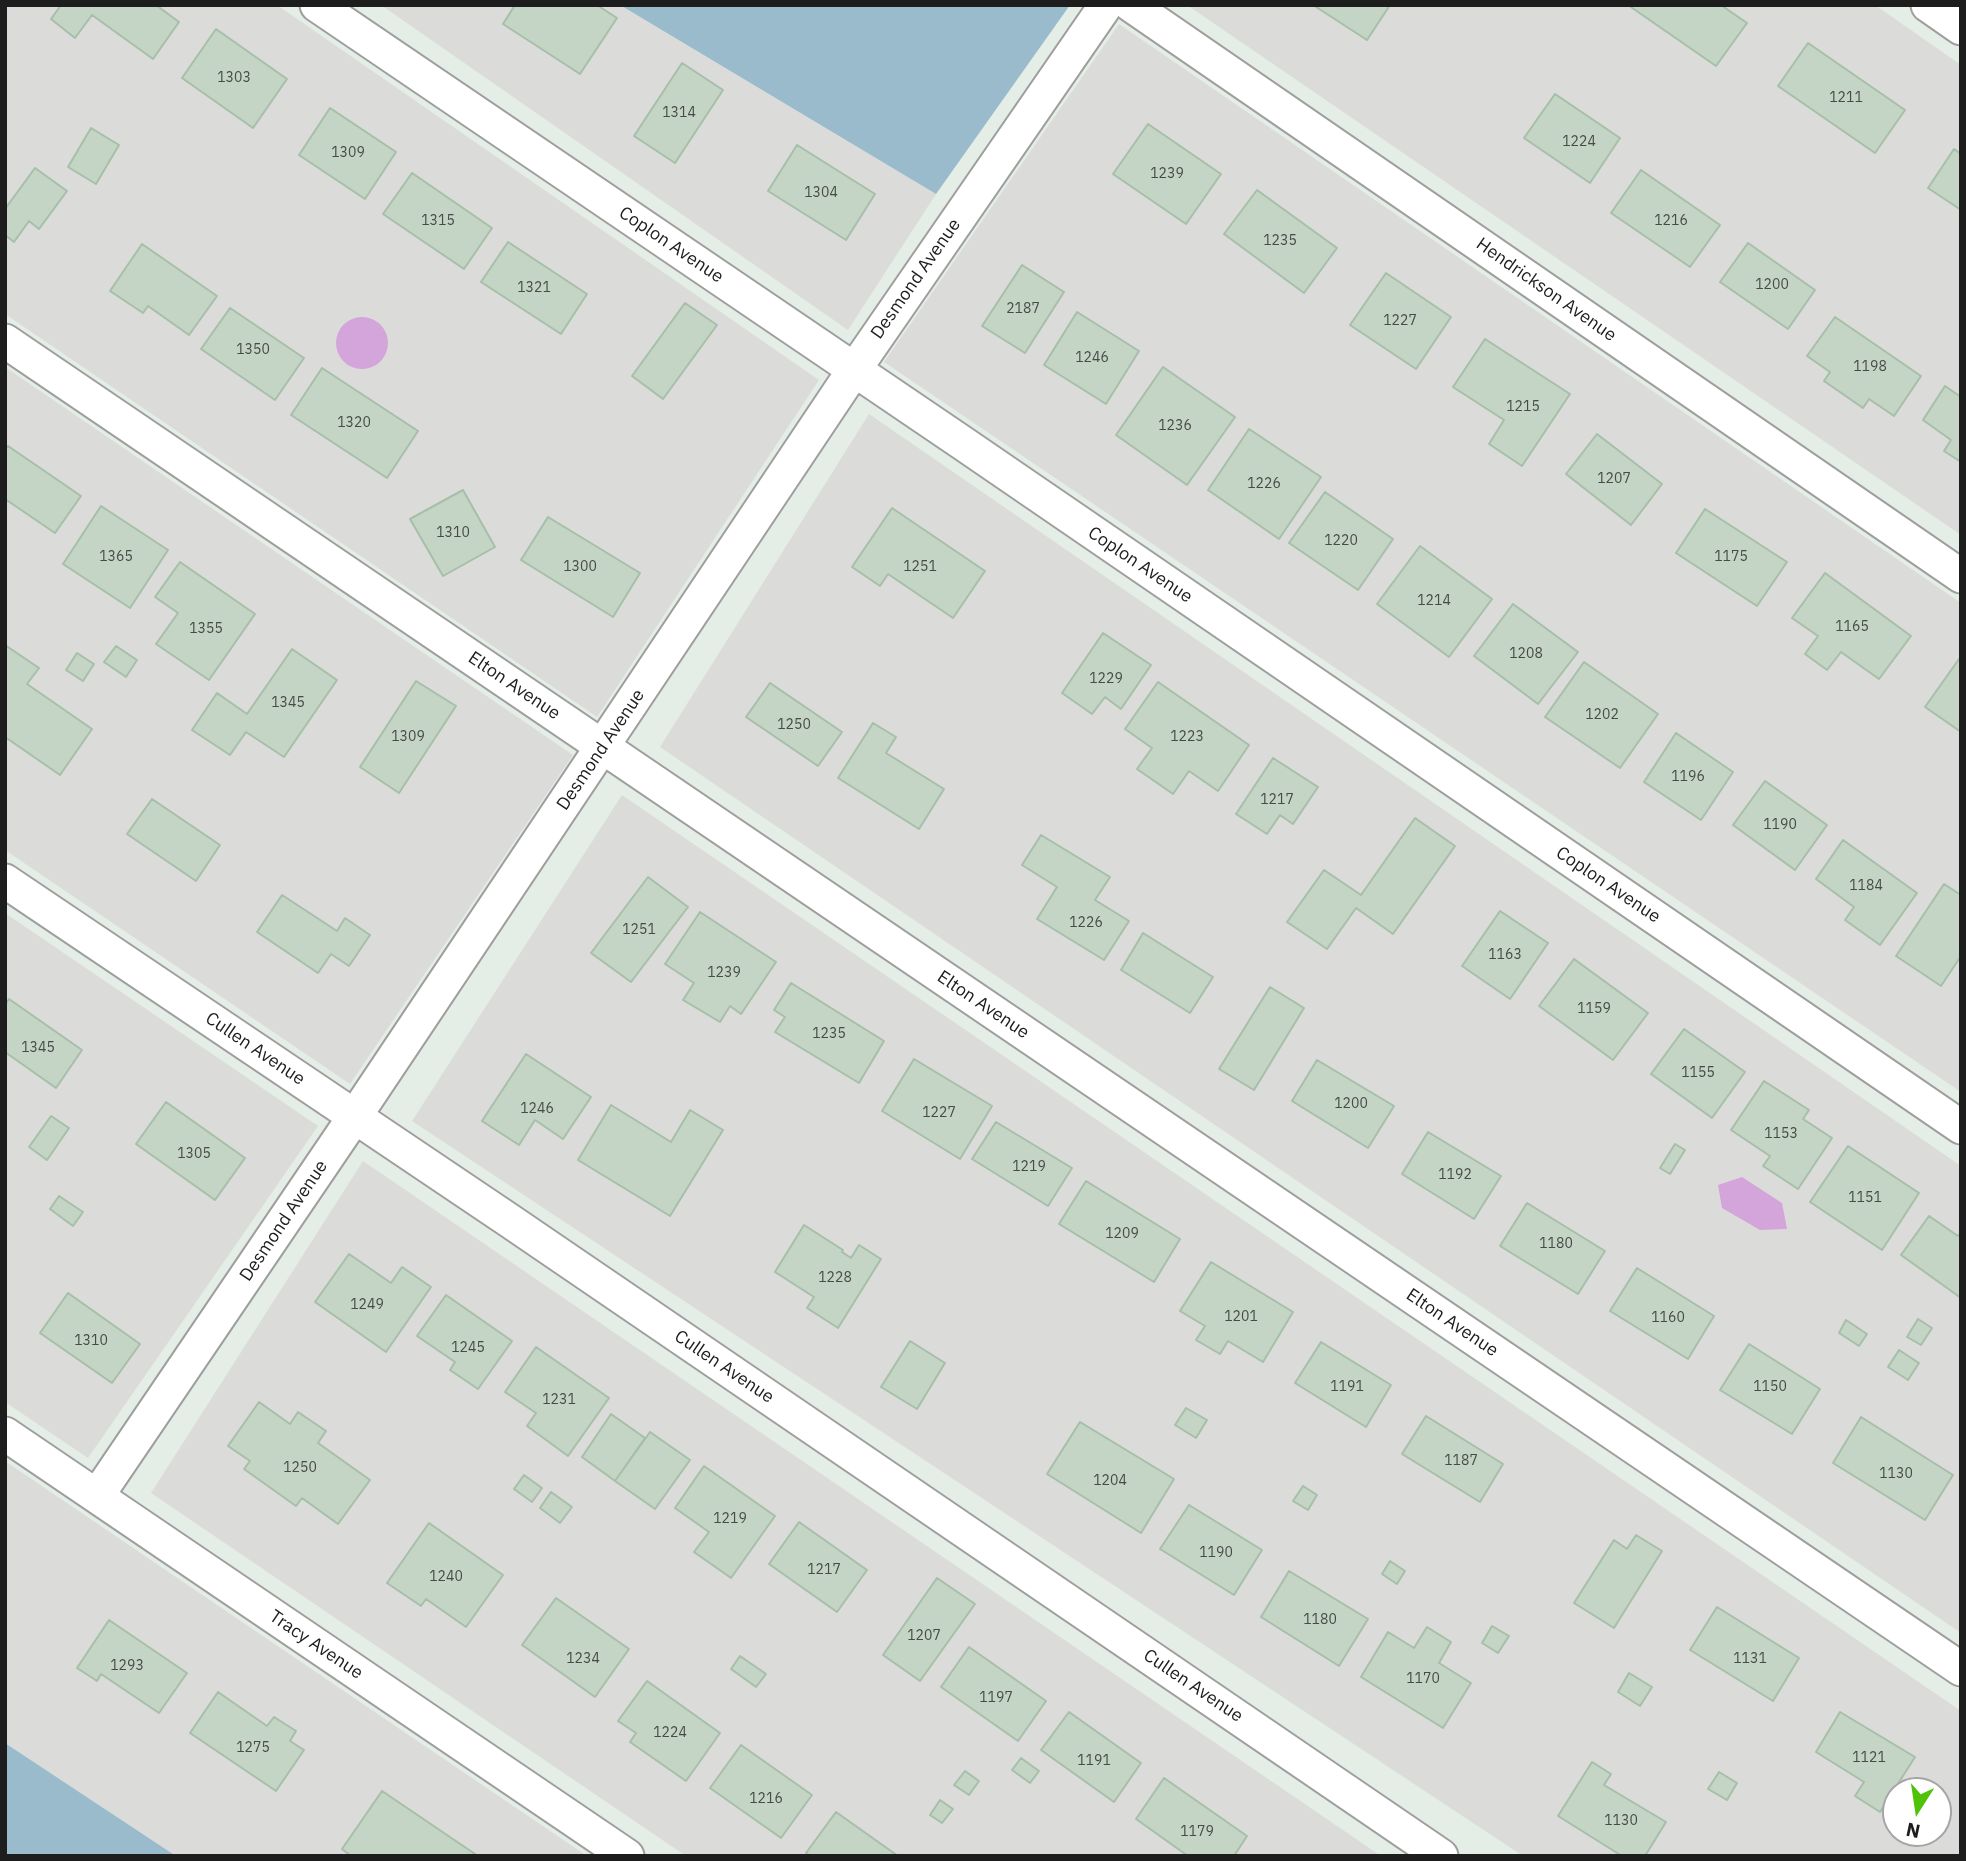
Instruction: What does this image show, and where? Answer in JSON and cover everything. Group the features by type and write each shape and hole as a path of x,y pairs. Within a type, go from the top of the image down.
{"street":[{"name":"Coplon Avenue","path":"317,5 1961,1127"},
{"name":"Desmond Avenue","path":"97,1496 854,370 1106,5"},
{"name":"Hendrickson Avenue","path":"1131,5 1961,576"},
{"path":"1928,5 1961,28"},
{"name":"Elton Avenue","path":"5,341 1961,1669"},
{"name":"Cullen Avenue","path":"5,881 355,1116 1441,1856"},
{"name":"Tracy Avenue","path":"5,1434 626,1856"}],"shaded area":[{"path":"5,5 277,5 819,380 597,717 5,314"},
{"path":"381,5 620,5 936,194 848,330"},
{"path":"620,5 1070,5 936,194"},
{"path":"1187,5 1875,5 1961,65 1961,535"},
{"path":"1119,24 1961,603 1961,1092 884,362"},
{"path":"362,317 372,319 380,325 386,333 386,353 380,361 372,367 362,369 352,367 344,361 338,353 336,343 338,333 344,325 352,319"},
{"path":"5,367 573,755 350,1084 5,850"},
{"path":"869,414 1961,1166 1961,1633 660,747"},
{"path":"622,795 1961,1711 1961,1856 1523,1856 412,1121"},
{"path":"5,913 318,1126 88,1458 5,1402"},
{"path":"363,1161 1381,1856 686,1856 151,1493"},
{"path":"1742,1177 1782,1203 1787,1229 1760,1230 1722,1208 1718,1185"},
{"path":"5,1461 587,1856 176,1856 5,1743"},
{"path":"5,1743 176,1856 5,1856"}],"building":[{"path":"61,5 156,5 179,22 153,59 92,15 75,38 51,19"},
{"path":"515,5 597,5 617,18 580,74 503,24"},
{"path":"1313,5 1390,5 1367,40"},
{"path":"1628,5 1721,5 1747,23 1716,66"},
{"path":"216,29 287,79 253,128 182,78"},
{"path":"1808,43 1905,110 1875,153 1778,86"},
{"path":"682,63 723,90 675,163 634,136"},
{"path":"1555,94 1620,138 1590,183 1524,138"},
{"path":"330,108 396,152 365,199 299,155"},
{"path":"1148,124 1221,174 1186,224 1113,174"},
{"path":"91,128 119,145 96,184 68,167"},
{"path":"797,145 875,194 846,240 768,191"},
{"path":"1954,149 1961,154 1961,210 1928,188"},
{"path":"35,168 67,191 39,229 29,221 14,242 5,235 5,209"},
{"path":"1641,170 1720,225 1690,267 1611,213"},
{"path":"412,173 492,228 464,269 383,214"},
{"path":"1257,190 1337,248 1304,293 1224,234"},
{"path":"508,242 587,294 561,334 481,282"},
{"path":"1748,243 1815,290 1788,329 1720,282"},
{"path":"142,244 217,296 189,335 148,306 143,313 110,291"},
{"path":"1022,265 1064,292 1025,353 982,326"},
{"path":"1386,273 1451,317 1416,369 1350,325"},
{"path":"685,303 717,325 663,399 632,376"},
{"path":"230,308 304,358 275,400 201,349"},
{"path":"1077,312 1139,351 1106,404 1044,365"},
{"path":"1835,317 1921,376 1894,416 1869,399 1863,408 1824,381 1830,372 1807,356"},
{"path":"1485,339 1570,394 1522,466 1489,444 1504,420 1453,387"},
{"path":"1163,367 1235,417 1187,485 1116,435"},
{"path":"322,368 418,431 387,478 291,415"},
{"path":"1945,386 1961,397 1961,462 1944,451 1951,440 1923,420"},
{"path":"1249,429 1321,477 1279,539 1208,490"},
{"path":"1597,434 1662,484 1631,525 1566,474"},
{"path":"8,446 81,496 55,533 5,499 5,450"},
{"path":"463,490 495,547 443,576 410,519"},
{"path":"1325,492 1393,539 1358,590 1289,543"},
{"path":"101,506 168,550 130,608 63,564"},
{"path":"892,508 985,571 953,618 888,574 880,586 852,567"},
{"path":"1705,509 1787,562 1757,606 1676,553"},
{"path":"548,517 640,573 613,617 521,560"},
{"path":"1420,546 1492,599 1449,657 1377,604"},
{"path":"180,562 255,614 209,680 156,644 178,613 155,597"},
{"path":"1825,573 1911,636 1879,679 1841,652 1827,670 1805,654 1818,636 1792,618"},
{"path":"1513,604 1578,652 1538,704 1474,656"},
{"path":"1103,633 1151,665 1121,709 1105,697 1092,714 1062,693"},
{"path":"5,645 39,668 27,684 92,729 60,775 5,737"},
{"path":"116,646 137,660 126,677 104,662"},
{"path":"292,649 337,680 284,757 246,732 230,755 192,730 217,693 247,714"},
{"path":"77,653 94,664 83,681 66,670"},
{"path":"1959,659 1961,660 1961,732 1925,707"},
{"path":"1584,662 1658,714 1620,768 1545,717"},
{"path":"416,681 456,706 399,793 360,767"},
{"path":"1158,682 1249,745 1218,791 1189,771 1173,794 1137,769 1152,748 1125,729"},
{"path":"770,683 842,732 818,766 746,717"},
{"path":"873,723 896,737 886,753 944,789 919,829 838,778"},
{"path":"1676,733 1733,772 1701,820 1644,782"},
{"path":"1273,758 1318,787 1293,824 1280,815 1267,834 1236,814"},
{"path":"1765,781 1827,825 1795,870 1733,825"},
{"path":"152,799 220,845 196,881 127,834"},
{"path":"1415,818 1455,846 1393,934 1356,908 1327,949 1287,922 1324,870 1361,895"},
{"path":"1041,835 1110,877 1095,900 1129,921 1104,960 1037,919 1057,887 1022,865"},
{"path":"1843,840 1917,893 1880,945 1845,920 1854,907 1816,879"},
{"path":"648,877 688,907 631,982 591,953"},
{"path":"1944,884 1961,895 1961,956 1941,986 1896,956"},
{"path":"282,895 337,931 345,918 370,935 349,966 331,954 318,973 257,932"},
{"path":"1500,911 1548,943 1510,999 1462,966"},
{"path":"700,912 776,962 741,1014 730,1006 720,1022 683,1000 694,983 665,964"},
{"path":"1143,933 1213,977 1190,1013 1121,970"},
{"path":"1574,959 1648,1013 1613,1060 1539,1006"},
{"path":"791,983 884,1041 859,1083 775,1032 785,1017 774,1010"},
{"path":"1270,987 1304,1008 1254,1090 1219,1069"},
{"path":"9,999 82,1050 56,1088 5,1052 5,1005"},
{"path":"1684,1029 1745,1072 1712,1118 1651,1074"},
{"path":"526,1054 591,1097 563,1139 535,1120 519,1145 482,1121"},
{"path":"914,1059 992,1106 960,1159 882,1111"},
{"path":"1317,1060 1394,1106 1368,1148 1292,1101"},
{"path":"1764,1081 1809,1110 1803,1119 1832,1138 1798,1189 1763,1166 1770,1156 1731,1130"},
{"path":"166,1102 245,1158 215,1200 136,1144"},
{"path":"611,1105 671,1142 690,1110 723,1130 670,1216 578,1160"},
{"path":"51,1116 69,1128 47,1160 29,1147"},
{"path":"996,1122 1072,1168 1048,1206 972,1159"},
{"path":"1428,1132 1501,1176 1474,1219 1402,1174"},
{"path":"1675,1144 1685,1150 1670,1174 1660,1168"},
{"path":"1848,1146 1919,1193 1882,1250 1810,1202"},
{"path":"1086,1181 1180,1239 1154,1282 1059,1224"},
{"path":"59,1196 83,1212 73,1226 50,1209"},
{"path":"1527,1203 1605,1251 1578,1294 1500,1246"},
{"path":"1929,1216 1958,1236 1961,1232 1961,1298 1901,1255"},
{"path":"804,1225 851,1258 859,1245 881,1259 838,1328 807,1308 814,1297 775,1272"},
{"path":"349,1254 391,1283 402,1267 431,1287 386,1352 315,1302"},
{"path":"1211,1262 1293,1312 1263,1362 1228,1341 1220,1354 1196,1340 1205,1326 1180,1311"},
{"path":"1637,1268 1714,1316 1688,1359 1610,1311"},
{"path":"68,1293 140,1344 112,1383 40,1333"},
{"path":"446,1295 512,1341 478,1389 450,1370 455,1362 417,1336"},
{"path":"1918,1319 1932,1328 1921,1345 1907,1337"},
{"path":"1846,1320 1867,1334 1859,1346 1839,1333"},
{"path":"910,1341 945,1363 917,1409 881,1387"},
{"path":"1321,1342 1391,1385 1366,1427 1295,1383"},
{"path":"1749,1344 1820,1389 1792,1434 1720,1390"},
{"path":"536,1347 609,1398 568,1456 527,1426 536,1413 505,1392"},
{"path":"1899,1350 1919,1363 1908,1380 1888,1367"},
{"path":"259,1402 290,1424 298,1412 326,1431 318,1443 370,1480 338,1524 302,1498 296,1506 244,1469 250,1461 228,1446"},
{"path":"1186,1408 1207,1420 1196,1438 1175,1425"},
{"path":"611,1414 645,1438 615,1481 582,1457"},
{"path":"1426,1416 1503,1464 1480,1502 1402,1454"},
{"path":"1861,1417 1953,1475 1925,1520 1833,1463"},
{"path":"1080,1422 1174,1479 1141,1533 1047,1474"},
{"path":"650,1432 690,1460 655,1509 615,1481"},
{"path":"704,1466 775,1516 731,1578 694,1552 709,1532 675,1508"},
{"path":"524,1475 542,1488 532,1502 514,1489"},
{"path":"1303,1486 1317,1495 1308,1510 1293,1501"},
{"path":"551,1492 572,1507 560,1523 540,1508"},
{"path":"1189,1505 1262,1550 1234,1595 1160,1549"},
{"path":"799,1522 867,1570 837,1612 769,1564"},
{"path":"429,1523 503,1575 466,1627 426,1599 421,1606 387,1583"},
{"path":"1636,1535 1662,1551 1614,1628 1574,1603 1614,1540 1627,1549"},
{"path":"1390,1561 1405,1571 1397,1584 1382,1574"},
{"path":"1289,1571 1368,1619 1339,1666 1261,1617"},
{"path":"937,1578 975,1604 920,1681 883,1655"},
{"path":"556,1598 629,1649 595,1697 522,1645"},
{"path":"1717,1607 1799,1658 1773,1701 1690,1650"},
{"path":"109,1620 187,1673 159,1713 101,1674 97,1681 77,1668"},
{"path":"1492,1626 1509,1636 1498,1653 1482,1643"},
{"path":"1427,1627 1451,1642 1439,1663 1471,1683 1443,1728 1361,1677 1388,1632 1414,1648"},
{"path":"969,1647 1046,1701 1018,1741 941,1687"},
{"path":"740,1656 766,1674 756,1687 731,1669"},
{"path":"1629,1673 1652,1687 1640,1706 1618,1692"},
{"path":"647,1681 720,1733 686,1781 630,1742 636,1733 618,1721"},
{"path":"218,1692 267,1726 274,1717 296,1731 290,1741 304,1750 276,1791 190,1733"},
{"path":"1069,1712 1141,1763 1114,1802 1041,1750"},
{"path":"1840,1712 1915,1757 1902,1777 1882,1777 1880,1812 1855,1796 1864,1782 1816,1752"},
{"path":"741,1745 812,1795 781,1838 710,1788"},
{"path":"1021,1758 1039,1771 1030,1783 1012,1770"},
{"path":"1592,1762 1611,1774 1604,1785 1666,1822 1645,1856 1622,1856 1558,1816"},
{"path":"965,1771 979,1781 969,1795 954,1785"},
{"path":"1719,1772 1737,1783 1727,1800 1708,1789"},
{"path":"1164,1778 1247,1836 1234,1856 1188,1856 1136,1819"},
{"path":"382,1791 478,1856 351,1856 342,1849"},
{"path":"940,1800 953,1809 942,1823 930,1815"},
{"path":"836,1812 898,1856 810,1856 806,1853"}]}
